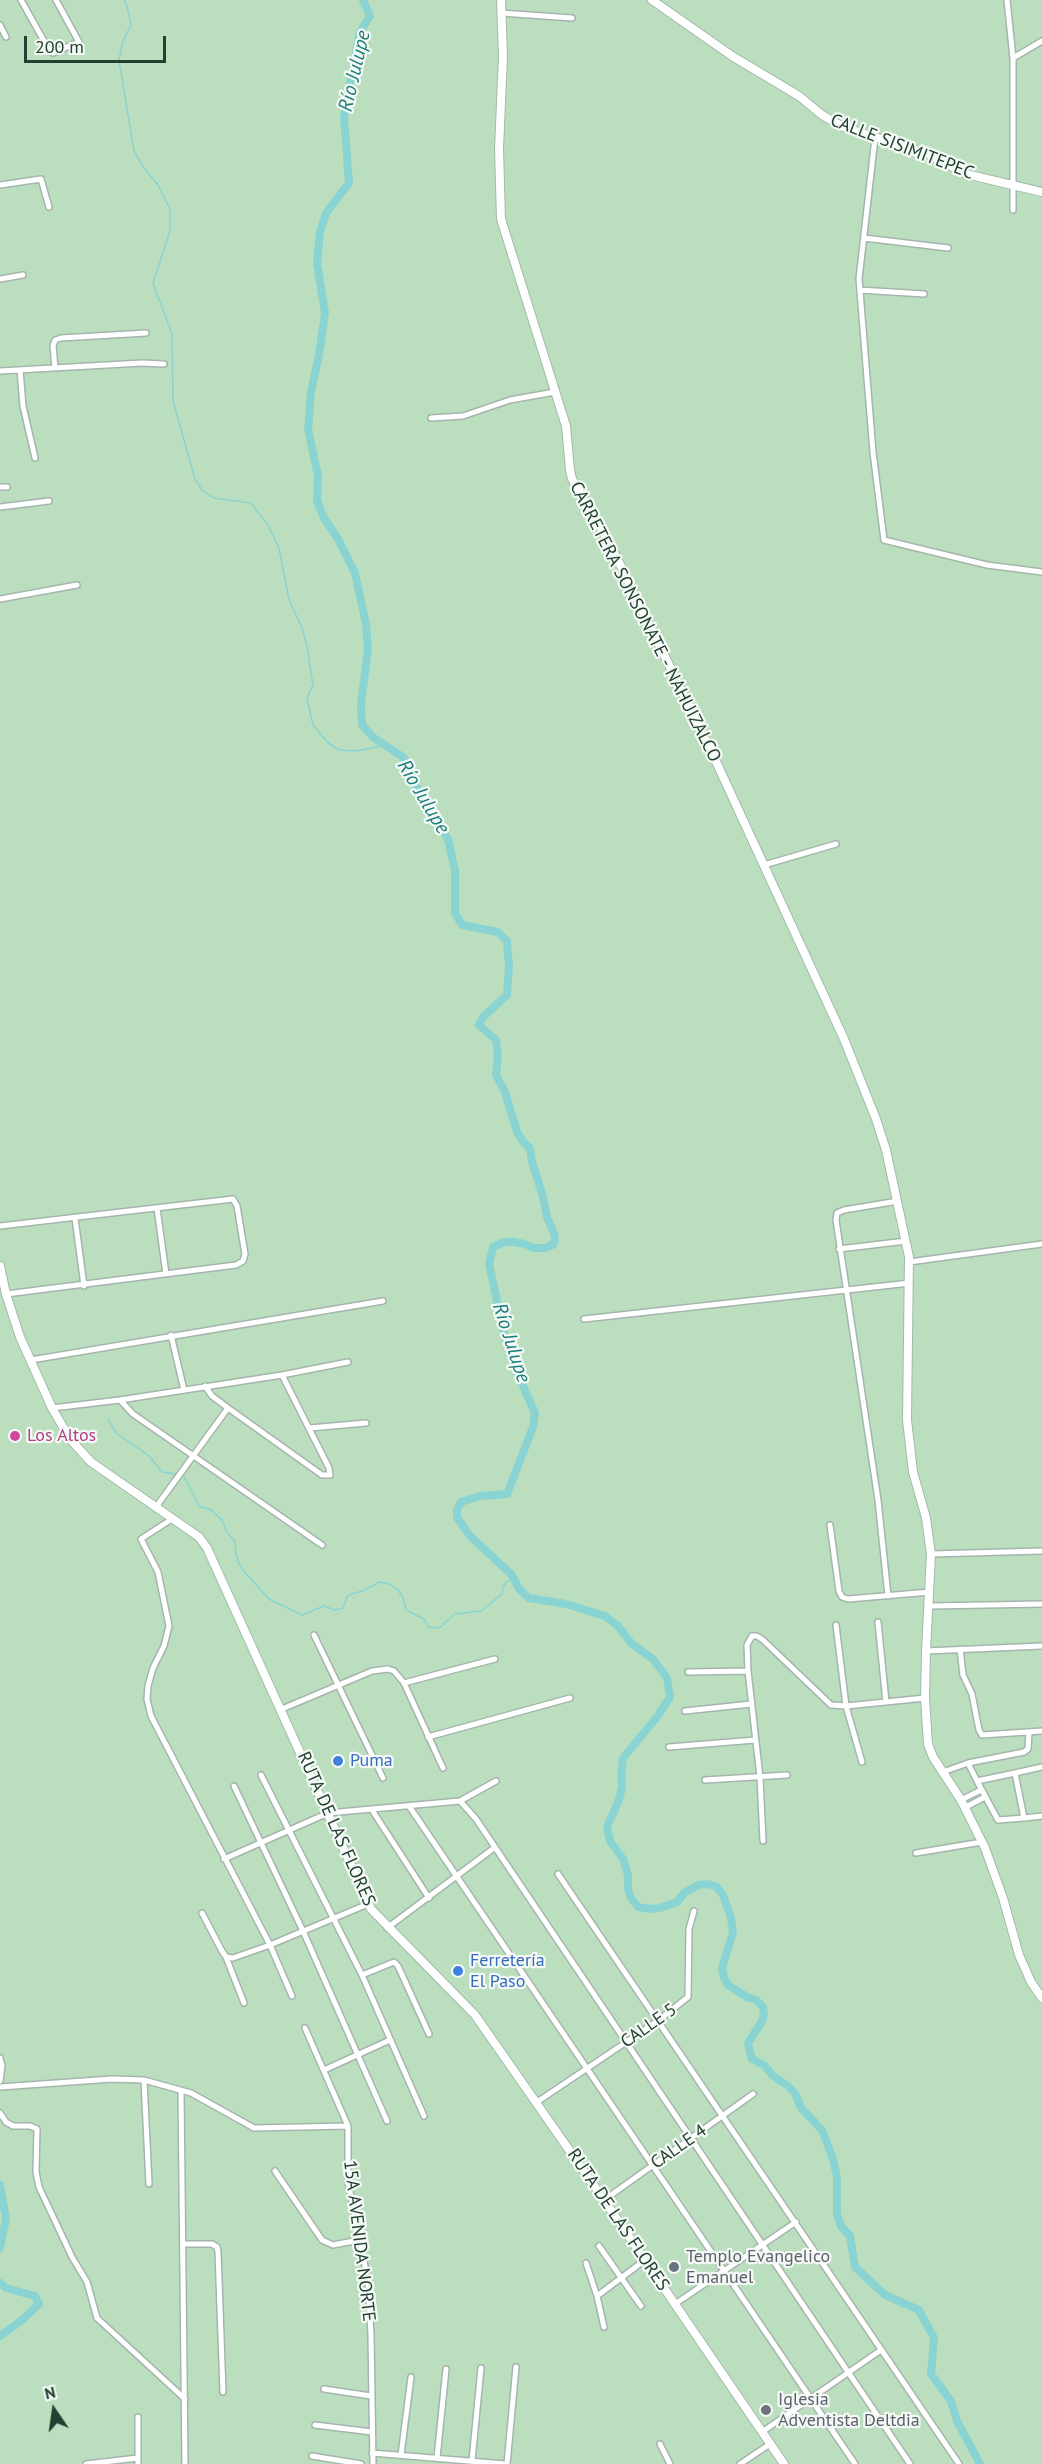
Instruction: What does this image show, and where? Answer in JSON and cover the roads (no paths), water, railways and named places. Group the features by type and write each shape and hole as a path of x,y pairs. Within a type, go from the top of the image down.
{"street":[{"path":"21,0 49,50 53,53 78,42 56,0"},
{"name":"CARRETERA SONSONATE - NAHUIZALCO","path":"501,0 503,56 499,148 501,219 566,426 572,479 623,571 764,865 855,1066 886,1150 909,1262 907,1420 913,1472 926,1518 931,1554 925,1698 928,1744 982,1842 1004,1898 1019,1955 1031,1982 1042,1998"},
{"name":"CALLE SISIMITEPEC","path":"652,0 732,56 799,96 825,118 874,138 928,154 966,174 1012,183 1042,192"},
{"path":"1007,0 1013,58 1013,210"},
{"path":"501,13 572,18"},
{"path":"0,25 6,37"},
{"path":"1013,58 1042,41"},
{"path":"874,138 860,290 874,464 884,540 977,563 1042,572"},
{"path":"0,185 41,179 49,207"},
{"path":"864,238 948,248"},
{"path":"0,279 23,275"},
{"path":"860,290 924,294"},
{"path":"55,368 53,346 55,340 146,333"},
{"path":"0,371 142,363 164,364"},
{"path":"20,370 23,405 34,458"},
{"path":"430,418 462,416 510,400 555,392"},
{"path":"0,488 7,487"},
{"path":"0,507 49,501"},
{"path":"0,599 77,585"},
{"path":"764,865 836,844"},
{"path":"0,1226 233,1199 237,1206 245,1254 243,1261 236,1265 84,1286 6,1294"},
{"path":"888,1596 878,1500 836,1220 837,1213 898,1201"},
{"path":"157,1208 166,1274"},
{"path":"75,1218 84,1286"},
{"path":"839,1249 906,1241"},
{"path":"909,1262 1042,1244"},
{"name":"RUTA DE LAS FLORES","path":"0,1266 16,1326 52,1408 79,1450 91,1462 199,1537 207,1548 282,1709 368,1904 387,1928 475,2015 645,2260 781,2463"},
{"path":"584,1319 910,1283"},
{"path":"31,1360 383,1301"},
{"path":"171,1335 184,1390"},
{"path":"52,1408 282,1375 348,1362"},
{"path":"205,1386 228,1408 322,1475 330,1475 329,1468 310,1428 282,1375"},
{"path":"120,1400 134,1414 322,1545"},
{"path":"156,1507 228,1408"},
{"path":"310,1428 366,1423"},
{"path":"172,1519 141,1539 158,1572 169,1626 164,1646 153,1668 147,1699 158,1732 270,1945 292,1996"},
{"path":"830,1525 839,1592 842,1597 849,1599 930,1592"},
{"path":"931,1554 1042,1551"},
{"path":"930,1605 1042,1604"},
{"path":"878,1622 886,1702"},
{"path":"836,1625 846,1706 862,1762"},
{"path":"314,1635 383,1778"},
{"path":"763,1841 760,1777 748,1671 748,1640 752,1636 757,1636 831,1705 846,1706 925,1698"},
{"path":"926,1651 1042,1646"},
{"path":"960,1649 963,1675 972,1694 982,1735 1041,1731 1042,1739"},
{"path":"404,1683 495,1659"},
{"path":"282,1709 372,1671 388,1669 399,1675 404,1683 443,1768"},
{"path":"688,1672 748,1671"},
{"path":"429,1737 570,1698"},
{"path":"685,1711 751,1704"},
{"path":"943,1772 968,1762 1024,1752 1028,1749 1029,1732"},
{"path":"669,1747 755,1740"},
{"path":"968,1762 998,1820 1042,1815"},
{"path":"978,1781 1042,1767"},
{"path":"1015,1773 1024,1818"},
{"path":"261,1774 362,1975 424,2116"},
{"path":"705,1780 787,1775"},
{"path":"224,1859 328,1813 460,1801 496,1781"},
{"path":"234,1786 303,1931 387,2121"},
{"path":"963,1804 981,1790"},
{"path":"963,1804 985,1797"},
{"path":"460,1801 469,1810 764,2244 910,2464"},
{"path":"409,1806 855,2464"},
{"path":"372,1810 429,1898"},
{"path":"916,1853 982,1842"},
{"path":"387,1928 494,1848"},
{"path":"558,1874 959,2464"},
{"path":"226,1957 233,1958 270,1945 368,1904"},
{"name":"CALLE 5","path":"537,2102 659,2020 688,1997 689,1929 694,1911"},
{"path":"202,1912 226,1957 244,2002"},
{"path":"362,1975 394,1962 398,1966 429,2034"},
{"path":"0,2087 112,2079 144,2080 181,2090 200,2098 254,2128 348,2126 305,2028"},
{"path":"324,2070 390,2040"},
{"path":"0,2058 2,2066 0,2081"},
{"path":"144,2080 149,2184"},
{"path":"181,2090 185,2464"},
{"name":"CALLE 4","path":"604,2200 753,2094"},
{"path":"0,2113 6,2122 13,2126 30,2126 37,2129 36,2172 39,2187 72,2257 87,2282 97,2318 185,2399"},
{"name":"15A AVENIDA NORTE","path":"348,2126 348,2182 368,2281 373,2464"},
{"path":"274,2171 322,2240 333,2245 359,2240"},
{"path":"675,2304 796,2222"},
{"path":"183,2244 212,2244 217,2247 223,2392"},
{"path":"599,2246 641,2306"},
{"path":"597,2296 645,2260"},
{"path":"586,2263 604,2327"},
{"path":"762,2432 881,2350"},
{"path":"372,2453 506,2464 516,2367"},
{"path":"472,2461 481,2368"},
{"path":"437,2458 446,2369"},
{"path":"401,2456 411,2377"},
{"path":"324,2389 371,2396"},
{"path":"86,2464 138,2461 138,2416"},
{"path":"315,2425 372,2432"},
{"path":"660,2444 670,2464"},
{"path":"740,2464 770,2444"},
{"path":"312,2456 335,2462 361,2464"}],"waterway":[{"path":"124,0 131,25 123,41 119,60 134,151 158,185 170,209 170,231 153,283 172,334 173,401 195,479 202,490 214,498 251,503 268,525 279,548 289,600 302,628 307,646 313,685 307,698 313,725 328,743 339,750 356,751 386,745"},
{"name":"Río Julupe","path":"363,0 370,16 360,32 344,117 349,183 326,213 320,232 317,263 325,313 311,392 308,429 318,476 317,501 355,573 366,624 368,649 361,705 362,725 374,738 403,757 422,799 448,839 455,871 455,913 462,925 498,932 507,941 509,967 507,995 483,1017 479,1025 496,1040 498,1056 496,1075 505,1092 517,1132 530,1148 547,1217 555,1236 554,1244 545,1248 533,1248 513,1242 504,1242 493,1247 489,1264 504,1333 514,1366 535,1413 533,1427 507,1494 480,1496 461,1502 457,1510 457,1517 470,1536 512,1575 519,1589 529,1598 566,1604 605,1616 618,1626 631,1643 653,1659 667,1678 670,1697 657,1717 623,1758 619,1800 607,1827 610,1841 623,1859 631,1898 638,1907 650,1909 677,1902 684,1893 698,1885 708,1884 717,1887 723,1895 733,1932 722,1968 724,1978 728,1985 756,2000 763,2007 764,2015 761,2023 748,2043 752,2059 764,2065 773,2076 795,2093 801,2108 822,2130 837,2177 837,2214 841,2226 850,2236 855,2267 885,2295 919,2310 934,2338 931,2374 951,2401 957,2421 980,2464"},
{"path":"108,1419 116,1433 149,1456 162,1472 176,1474"},
{"path":"184,1476 199,1506 211,1510 222,1520 227,1533 235,1541 236,1555 241,1568 269,1599 302,1615 324,1606 335,1610 343,1608 347,1597 351,1594 363,1591 380,1582 390,1584 397,1589 403,1597 406,1610 424,1619 428,1627 441,1627 454,1614 481,1611 502,1594 507,1581 513,1578"},
{"path":"0,2185 6,2219 0,2248"},
{"path":"0,2283 6,2288 35,2296 39,2304 0,2336"}],"place":[{"name":"Los Altos","path":"15,1436"},
{"name":"Puma","path":"338,1761"},
{"name":"Ferretería El Paso","path":"458,1971"},
{"name":"Templo Evangelico Emanuel","path":"674,2267"},
{"name":"Iglesia Adventista Deltdia","path":"766,2410"}]}
